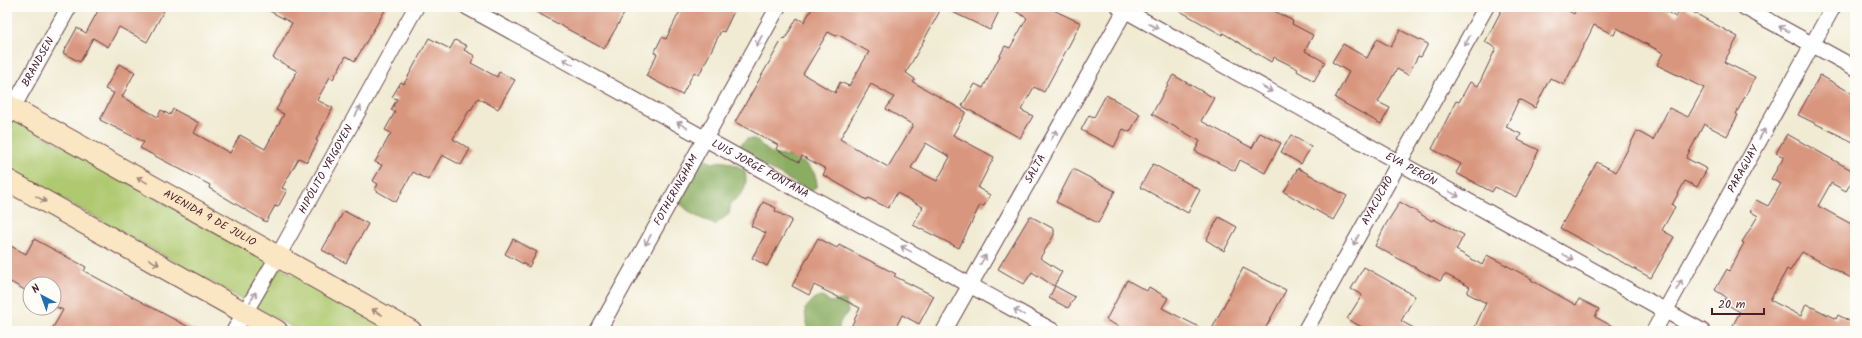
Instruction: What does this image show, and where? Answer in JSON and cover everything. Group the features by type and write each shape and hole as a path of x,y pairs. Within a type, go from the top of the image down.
{"main road":[{"name":"AVENIDA 9 DE JULIO","path":"9,110 278,256 411,331"},
{"path":"7,180 277,331"}],"street":[{"name":"BRANDSEN","path":"9,110 68,7"},
{"name":"HIPÓLITO YRIGOYEN","path":"234,331 278,256 416,7"},
{"name":"LUIS JORGE FONTANA","path":"467,7 1053,331"},
{"name":"FOTHERINGHAM","path":"598,331 778,7"},
{"name":"AYACUCHO","path":"1305,331 1486,7"},
{"path":"1744,7 1855,68"},
{"name":"PARAGUAY","path":"1654,331 1833,7"},
{"name":"EVA PERÓN","path":"1124,8 1702,331"},
{"name":"SALTA","path":"944,331 1124,8"}],"green space":[{"path":"7,115 394,331 299,331 7,168"},
{"path":"747,139 754,139 774,154 786,156 808,165 814,174 817,186 811,192 739,152 740,145"},
{"path":"707,159 712,163 726,162 734,164 745,171 746,176 744,190 731,202 729,214 715,225 692,214 676,200 700,161"},
{"path":"820,296 831,302 840,300 846,301 848,312 840,323 840,331 807,330 805,309 814,299"}],"building":[{"path":"100,7 166,7 147,42 119,27 108,47 93,38 80,62 63,53 77,28 86,33"},
{"path":"262,7 387,7 355,61 346,56 333,79 330,77 317,100 333,108 316,140 318,141 307,162 299,158 282,188 287,190 278,207 275,206 266,222 209,188 210,185 140,148 144,142 100,120 114,93 105,89 119,64 135,72 122,97 158,117 161,110 170,115 173,109 199,123 194,133 230,153 240,135 265,149 284,114 276,110 297,71 273,58 292,23"},
{"path":"527,7 628,7 604,49"},
{"path":"682,7 736,7 724,32 721,31 699,75 694,72 682,95 646,76 657,54 654,53 662,37 666,39"},
{"path":"813,7 942,7 906,73 915,79 913,82 966,112 953,135 994,157 978,188 990,195 984,206 980,205 959,248 913,225 923,207 897,193 888,208 868,198 867,200 823,175 826,169 802,156 799,162 776,149 778,145 735,122 783,38 785,39 797,18 804,22","holes":["828,32 836,36 837,34 869,52 849,86 840,82 835,93 803,74","871,84 894,97 886,109 913,125 888,167 840,139","926,143 950,157 937,181 911,168"]},
{"path":"942,7 1001,7 990,30"},
{"path":"1008,7 1047,7 1081,23 1044,92 1034,87 1021,110 1033,116 1020,138 962,106 975,84 983,88 1005,46 1010,48 1027,18"},
{"path":"1173,7 1267,7 1293,21 1292,24 1313,35 1305,51 1325,62 1314,81 1297,71 1298,69 1274,57 1271,62 1223,33 1222,35"},
{"path":"1503,7 1561,7 1574,14 1577,7 1658,7 1676,17 1681,7 1684,7 1738,37 1724,62 1755,77 1736,114 1738,115 1727,136 1704,124 1686,158 1707,169 1697,187 1685,181 1672,205 1675,207 1662,230 1674,237 1651,278 1560,228 1597,162 1616,172 1637,131 1653,140 1669,108 1688,117 1704,88 1657,65 1663,53 1617,28 1614,35 1594,25 1564,85 1550,78 1535,108 1519,99 1506,127 1521,134 1518,140 1539,150 1516,197 1495,187 1492,192 1456,173 1461,164 1432,149 1456,101 1459,102 1470,82 1478,86 1496,48 1485,42"},
{"path":"1400,30 1428,44 1421,57 1418,56 1408,75 1397,69 1378,102 1390,108 1381,124 1335,98 1349,72 1332,62 1343,44 1367,58 1377,39 1391,47"},
{"path":"429,38 450,49 455,40 467,46 464,50 475,56 471,63 497,77 499,72 515,80 498,109 478,98 471,110 470,109 453,139 470,149 461,165 442,155 428,180 413,172 396,202 375,190 378,184 373,181 382,165 375,162 391,133 385,130 395,112 391,110 397,99 392,97 401,82 404,84"},
{"path":"1173,75 1214,98 1201,121 1252,148 1260,133 1281,143 1265,173 1240,160 1235,171 1195,151 1200,141 1152,114"},
{"path":"1820,75 1855,95 1855,143 1798,115"},
{"path":"1106,95 1140,114 1130,132 1123,129 1114,147 1081,130 1089,115 1094,117"},
{"path":"1787,134 1855,172 1855,176 1846,191 1831,183 1818,206 1855,226 1855,280 1802,252 1790,271 1787,269 1770,300 1801,316 1806,304 1836,319 1838,315 1855,324 1855,331 1743,331 1733,325 1740,312 1723,302 1726,297 1715,290 1727,269 1729,271 1744,243 1742,242 1758,216 1750,211 1756,200 1768,206 1781,184 1771,179 1784,157 1776,153"},
{"path":"1291,135 1311,147 1301,164 1281,152"},
{"path":"1153,164 1200,190 1188,213 1140,187"},
{"path":"1298,168 1347,196 1333,220 1284,192"},
{"path":"1073,169 1115,191 1098,223 1056,202"},
{"path":"763,202 776,208 775,211 792,220 767,266 752,258 766,233 751,226"},
{"path":"1400,202 1432,221 1433,219 1464,235 1456,250 1482,265 1487,255 1576,305 1579,299 1599,309 1595,317 1622,331 1473,331 1486,303 1467,293 1470,287 1445,274 1440,281 1375,246 1386,224"},
{"path":"344,211 368,224 346,263 322,250"},
{"path":"1030,216 1054,229 1054,235 1040,258 1062,272 1054,286 1032,272 1024,284 998,269"},
{"path":"1219,217 1237,227 1224,251 1206,240"},
{"path":"818,238 837,248 839,245 896,274 894,276 934,296 919,324 902,315 894,331 849,331 860,308 814,285 809,295 792,286"},
{"path":"34,239 86,267 84,271 196,331 51,331 60,316 62,316 62,276 22,276 22,288 7,280 7,244 26,254"},
{"path":"513,239 537,252 529,267 505,254"},
{"path":"1364,267 1415,296 1401,321 1419,331 1369,331 1347,319 1362,295 1351,289"},
{"path":"1243,268 1286,290 1264,331 1211,331"},
{"path":"1127,280 1147,291 1149,287 1168,298 1162,308 1207,331 1127,331 1106,320"},
{"path":"1055,286 1075,297 1068,308 1049,298"}]}
